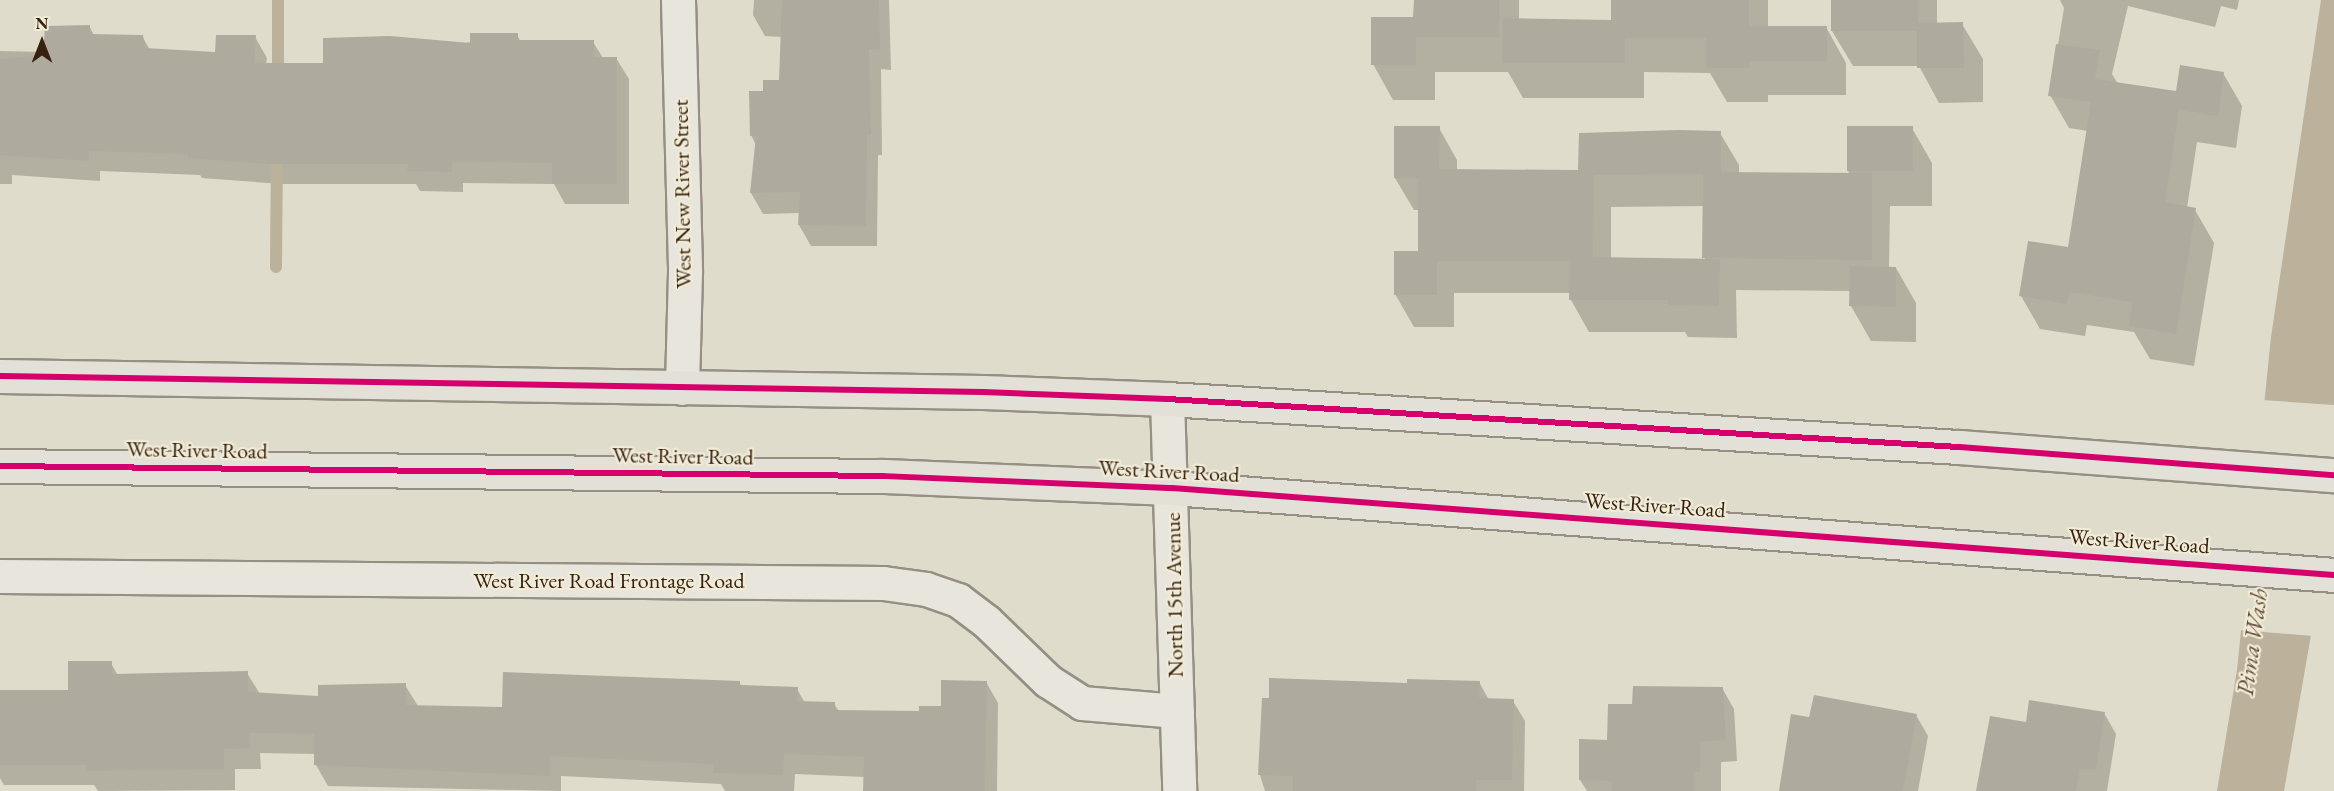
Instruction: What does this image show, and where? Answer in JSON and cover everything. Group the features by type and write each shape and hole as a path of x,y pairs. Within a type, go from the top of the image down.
{"main road":[{"path":"0,376 1167,399 1959,447 2334,475"},
{"name":"West River Road","path":"0,466 883,476 1172,488 2177,561 2334,575"}],"street":[{"name":"West New River Street","path":"678,0 685,272 682,388"},
{"name":"North 15th Avenue","path":"1167,399 1172,488 1179,791"},
{"name":"West River Road Frontage Road","path":"0,576 883,583 926,589 958,600 1048,681 1082,703 1178,711"}],"water":[{"name":"Pima Wash","path":"2321,0 2334,0 2334,502 2284,791 2217,791 2237,670 2271,337"}],"pier":[{"path":"2262,400 2334,405 2334,519 2313,636 2238,630"}],"building":[{"path":"782,0 879,0 880,49 869,49 871,134 867,135 866,226 798,225 800,192 750,193 756,136 750,136 749,91 763,91 763,80 779,80"},
{"path":"1414,0 1499,0 1499,37 1416,37 1416,65 1371,65 1371,17 1413,17"},
{"path":"1611,0 1749,0 1749,26 1827,26 1827,61 1749,61 1749,68 1706,68 1706,38 1625,38 1625,63 1502,63 1503,18 1611,20"},
{"path":"1831,0 1918,0 1918,23 1963,22 1964,68 1917,68 1917,31 1831,31"},
{"path":"90,25 90,34 143,35 145,48 215,52 216,35 256,35 254,63 323,63 323,38 390,36 470,43 470,33 518,33 518,40 594,40 594,57 617,57 617,184 552,184 552,163 452,162 452,172 407,171 408,164 268,164 188,158 188,154 89,151 89,161 0,155 0,59 43,55 45,26"},
{"path":"2056,44 2100,50 2095,79 2176,91 2180,65 2224,72 2218,116 2179,110 2165,202 2196,208 2176,334 2129,326 2132,302 2069,292 2067,304 2019,296 2028,241 2068,247 2091,102 2048,96"},
{"path":"1394,126 1440,126 1439,169 1578,170 1579,133 1678,130 1721,131 1721,172 1872,173 1872,260 1702,258 1703,174 1594,175 1593,257 1720,259 1719,306 1668,305 1668,300 1569,300 1570,261 1437,261 1437,295 1394,295 1394,251 1418,251 1418,178 1394,178"},
{"path":"1847,126 1913,126 1913,171 1847,171"},
{"path":"1850,266 1896,267 1896,307 1849,306"},
{"path":"68,661 112,661 112,674 248,671 248,692 318,696 318,685 406,683 406,705 502,707 503,672 740,681 740,685 798,687 797,701 835,702 835,710 919,711 919,706 941,706 941,680 987,681 985,791 863,791 864,757 784,754 783,775 713,773 713,764 550,756 550,776 314,765 314,734 249,733 250,748 224,749 224,769 87,771 87,765 0,765 0,690 68,690"},
{"path":"1269,678 1407,683 1407,679 1480,681 1479,698 1514,699 1512,780 1476,780 1476,791 1293,791 1293,776 1258,775 1262,698 1269,698"},
{"path":"1633,686 1723,687 1726,740 1700,742 1700,772 1694,772 1694,791 1612,791 1612,781 1579,780 1579,739 1607,740 1608,704 1632,704"},
{"path":"1814,695 1917,714 1903,791 1779,791 1791,714 1809,717"},
{"path":"2029,700 2105,712 2096,769 2080,769 2076,791 1976,791 1990,716 2026,722"}],"waterway":[{"path":"278,0 278,80"},
{"path":"276,267 277,148"}],"cycle path":[{"path":"0,376 983,392 1167,399 1959,447 2334,475"},
{"path":"0,466 883,476 1172,488 2334,575"}]}
